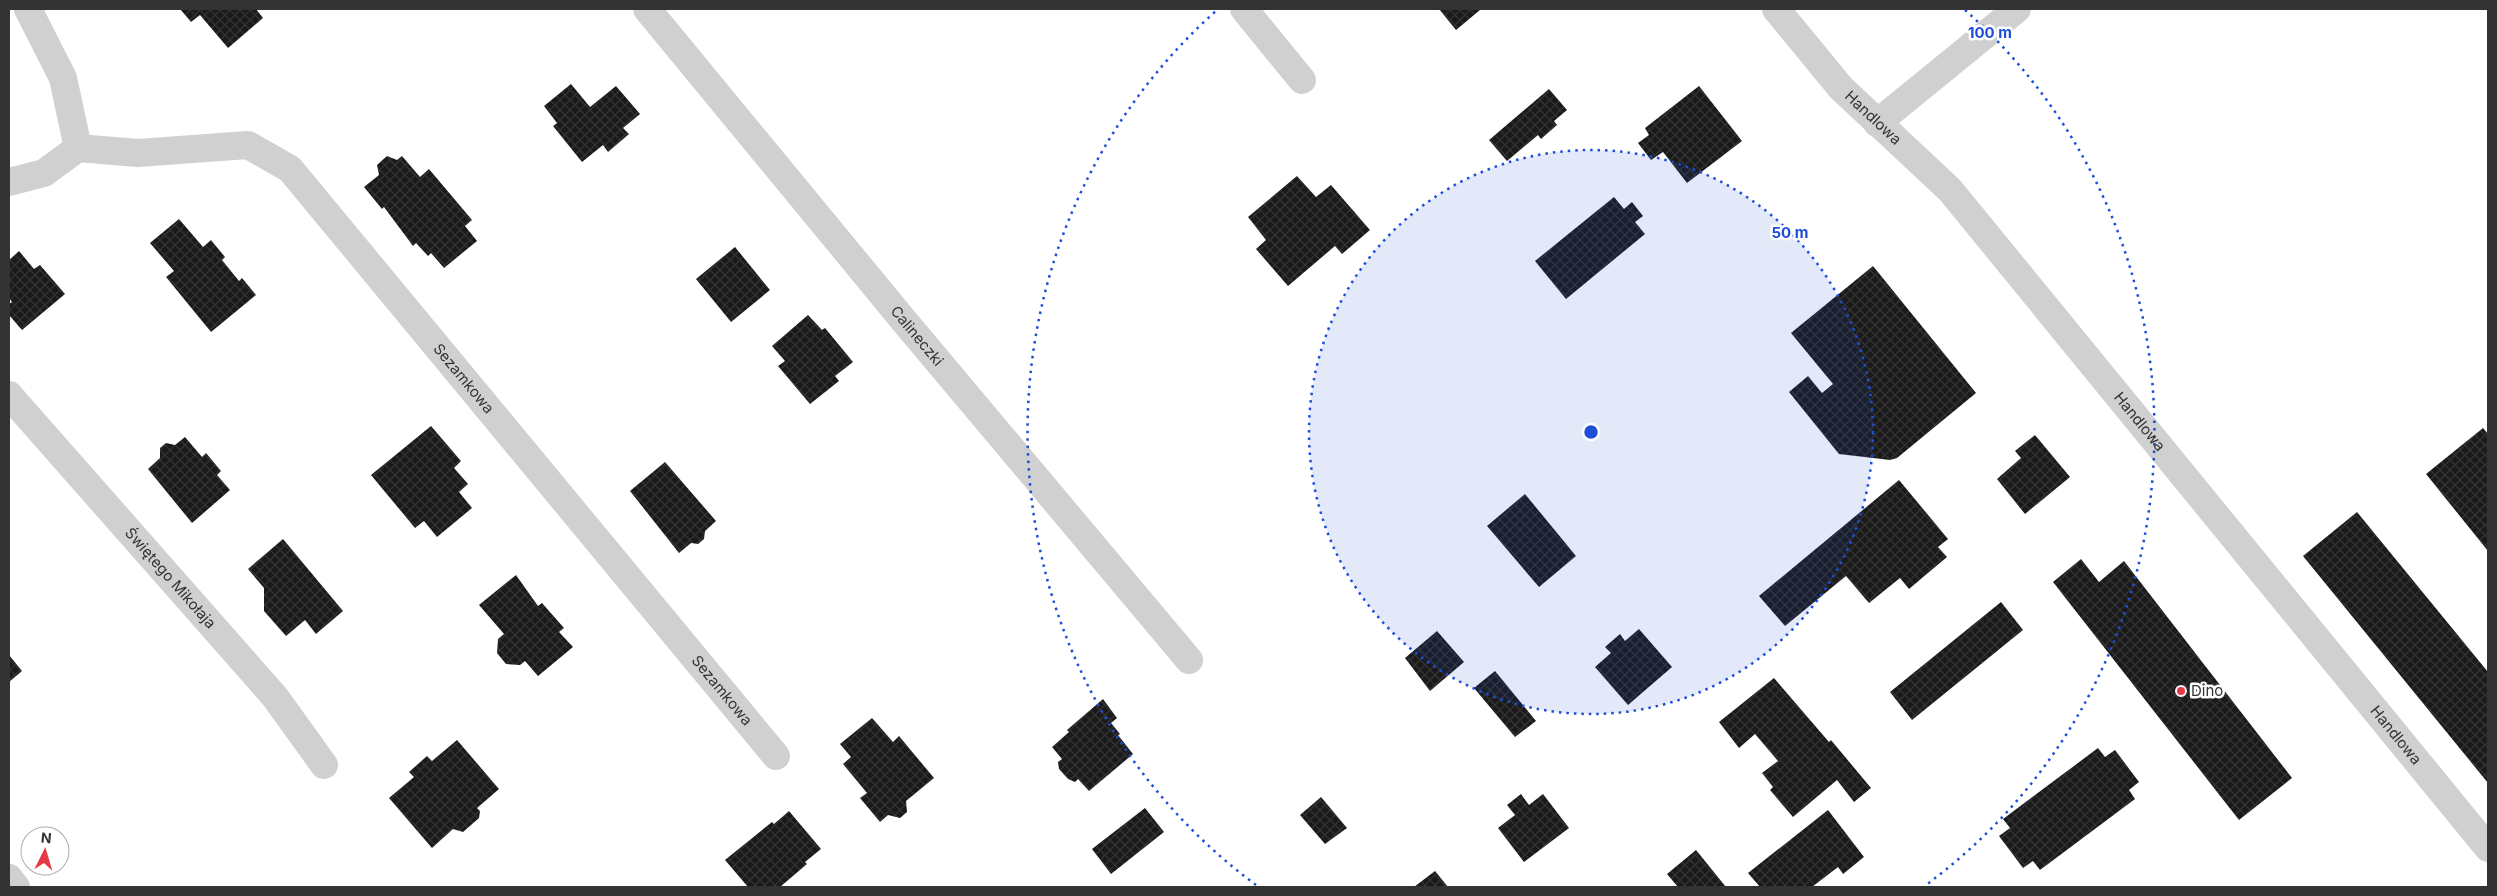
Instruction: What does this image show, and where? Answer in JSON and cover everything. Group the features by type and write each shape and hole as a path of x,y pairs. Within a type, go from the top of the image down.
{"street":[{"path":"9,182 44,173 78,148 63,78 28,9"},
{"name":"Calineczki","path":"647,9 898,314 1189,660"},
{"path":"1244,9 1302,80"},
{"name":"Handlowa","path":"1776,9 1841,88 1950,190 2488,848"},
{"path":"1877,123 2017,9"},
{"name":"Sezamkowa","path":"78,148 138,154 248,146 290,169 776,756"},
{"name":"Świętego Mikołaja","path":"9,395 275,698 324,765"},
{"path":"9,878 16,887"}],"building":[{"path":"180,9 256,9 263,18 228,48 200,15 191,22"},
{"path":"1439,9 1479,9 1480,10 1456,30"},
{"path":"571,84 590,107 616,86 640,114 623,128 629,134 608,152 603,145 582,162 553,126 557,123 544,106"},
{"path":"1699,86 1742,141 1687,183 1663,152 1651,160 1638,143 1649,135 1645,128"},
{"path":"1549,89 1567,110 1554,121 1557,125 1541,139 1538,135 1507,161 1489,140"},
{"path":"387,156 397,160 402,156 420,177 429,169 472,220 465,226 477,241 444,268 431,253 428,256 416,243 413,246 384,207 382,209 364,187 379,175 377,165"},
{"path":"1297,176 1316,197 1331,185 1370,230 1342,254 1335,246 1288,286 1256,249 1266,240 1248,217"},
{"path":"1614,197 1624,209 1632,202 1643,216 1635,222 1645,234 1566,299 1535,261"},
{"path":"179,219 203,247 211,240 225,257 222,260 239,281 242,278 256,295 211,332 166,277 174,271 150,243"},
{"path":"735,247 770,290 731,322 696,279"},
{"path":"19,251 34,269 40,265 65,294 22,330 9,315 9,304 12,302 9,298 9,260"},
{"path":"1873,266 1976,393 1897,458 1890,460 1839,454 1789,392 1808,376 1822,393 1833,384 1791,333"},
{"path":"808,315 822,330 825,328 853,362 835,376 839,381 810,404 778,366 785,361 772,346"},
{"path":"431,426 461,461 454,468 468,484 459,492 472,508 437,537 424,521 415,528 371,475"},
{"path":"2483,428 2488,434 2488,551 2426,474"},
{"path":"2035,435 2070,477 2025,514 1997,479 2021,458 2015,451"},
{"path":"185,437 202,457 206,453 221,471 217,475 230,490 192,523 148,469 160,458 160,448 166,443 175,445"},
{"path":"665,462 716,521 705,531 704,539 698,544 691,543 679,553 630,491"},
{"path":"1899,480 1948,539 1938,547 1947,557 1909,589 1900,578 1869,603 1846,576 1785,626 1759,596"},
{"path":"1525,494 1576,556 1539,587 1487,526"},
{"path":"2357,512 2488,672 2488,783 2303,556"},
{"path":"283,539 343,611 316,634 305,620 286,636 264,611 264,588 248,569"},
{"name":"Dino","path":"2081,559 2099,582 2124,561 2292,778 2239,820 2053,582"},
{"path":"516,575 538,606 542,603 564,628 559,632 573,647 538,676 525,661 520,665 506,664 497,653 498,639 504,634 479,605"},
{"path":"2001,602 2023,630 1912,720 1890,692"},
{"path":"1639,629 1672,667 1628,705 1595,667 1611,653 1605,647 1620,634 1625,641"},
{"path":"1437,631 1464,662 1430,691 1405,658"},
{"path":"9,655 22,671 9,682"},
{"path":"1495,671 1536,721 1515,737 1474,688"},
{"path":"1774,678 1829,742 1831,740 1871,788 1854,802 1837,780 1793,817 1770,790 1773,787 1762,773 1778,761 1755,734 1739,748 1719,722"},
{"path":"1103,699 1117,718 1111,723 1133,754 1089,791 1078,779 1075,782 1068,779 1059,769 1058,762 1062,759 1052,747 1069,732 1067,730"},
{"path":"872,718 893,742 899,736 934,778 906,801 907,812 900,818 888,815 880,822 860,798 867,793 843,764 851,757 840,744"},
{"path":"457,740 499,789 477,808 480,811 479,818 463,832 453,829 432,848 389,798 414,777 409,772 427,756 432,761"},
{"path":"2098,748 2105,757 2115,750 2139,782 2129,790 2135,799 2040,870 2033,861 2023,868 1999,836 2010,828 2003,819"},
{"path":"1521,794 1529,805 1543,794 1569,828 1524,862 1498,828 1515,815 1507,805"},
{"path":"1321,797 1347,828 1325,844 1300,815"},
{"path":"1145,808 1164,832 1111,874 1092,849"},
{"path":"1828,810 1864,857 1843,874 1838,867 1812,887 1760,887 1748,873"},
{"path":"789,811 821,849 780,887 748,887 725,860 772,822 774,824"},
{"path":"1696,850 1726,887 1678,887 1667,874"},
{"path":"1435,871 1448,887 1414,887"}],"place":[{"name":"Dino","path":"2181,691"}]}
